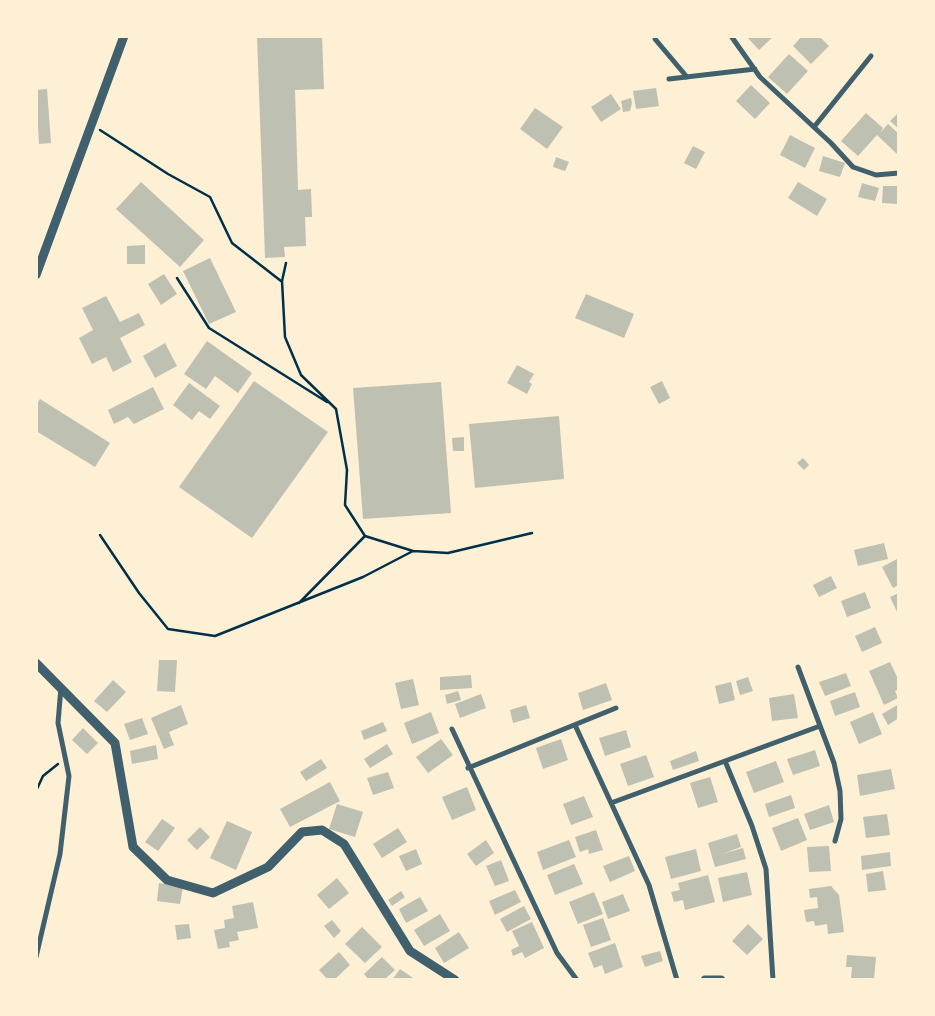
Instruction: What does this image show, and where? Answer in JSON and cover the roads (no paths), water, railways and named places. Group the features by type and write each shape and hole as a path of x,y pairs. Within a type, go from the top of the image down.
{"street":[{"path":"36,275 124,36"},
{"path":"731,36 755,69 853,167 876,175 899,173"},
{"path":"655,39 687,77"},
{"path":"814,127 871,56"},
{"path":"669,80 755,69"},
{"path":"36,663 115,742 133,847 167,880 213,893 268,867 302,832 322,830 344,844 410,951 455,980"},
{"path":"798,667 834,763 840,792 842,819 836,841"},
{"path":"36,957 60,854 69,776 58,723 61,687"},
{"path":"468,768 616,708"},
{"path":"575,725 649,885 678,980"},
{"path":"611,803 820,726"},
{"path":"452,729 468,768 497,824 557,953 577,980"},
{"path":"725,761 752,826 766,869 773,980"},
{"path":"705,980 721,980"}]}
